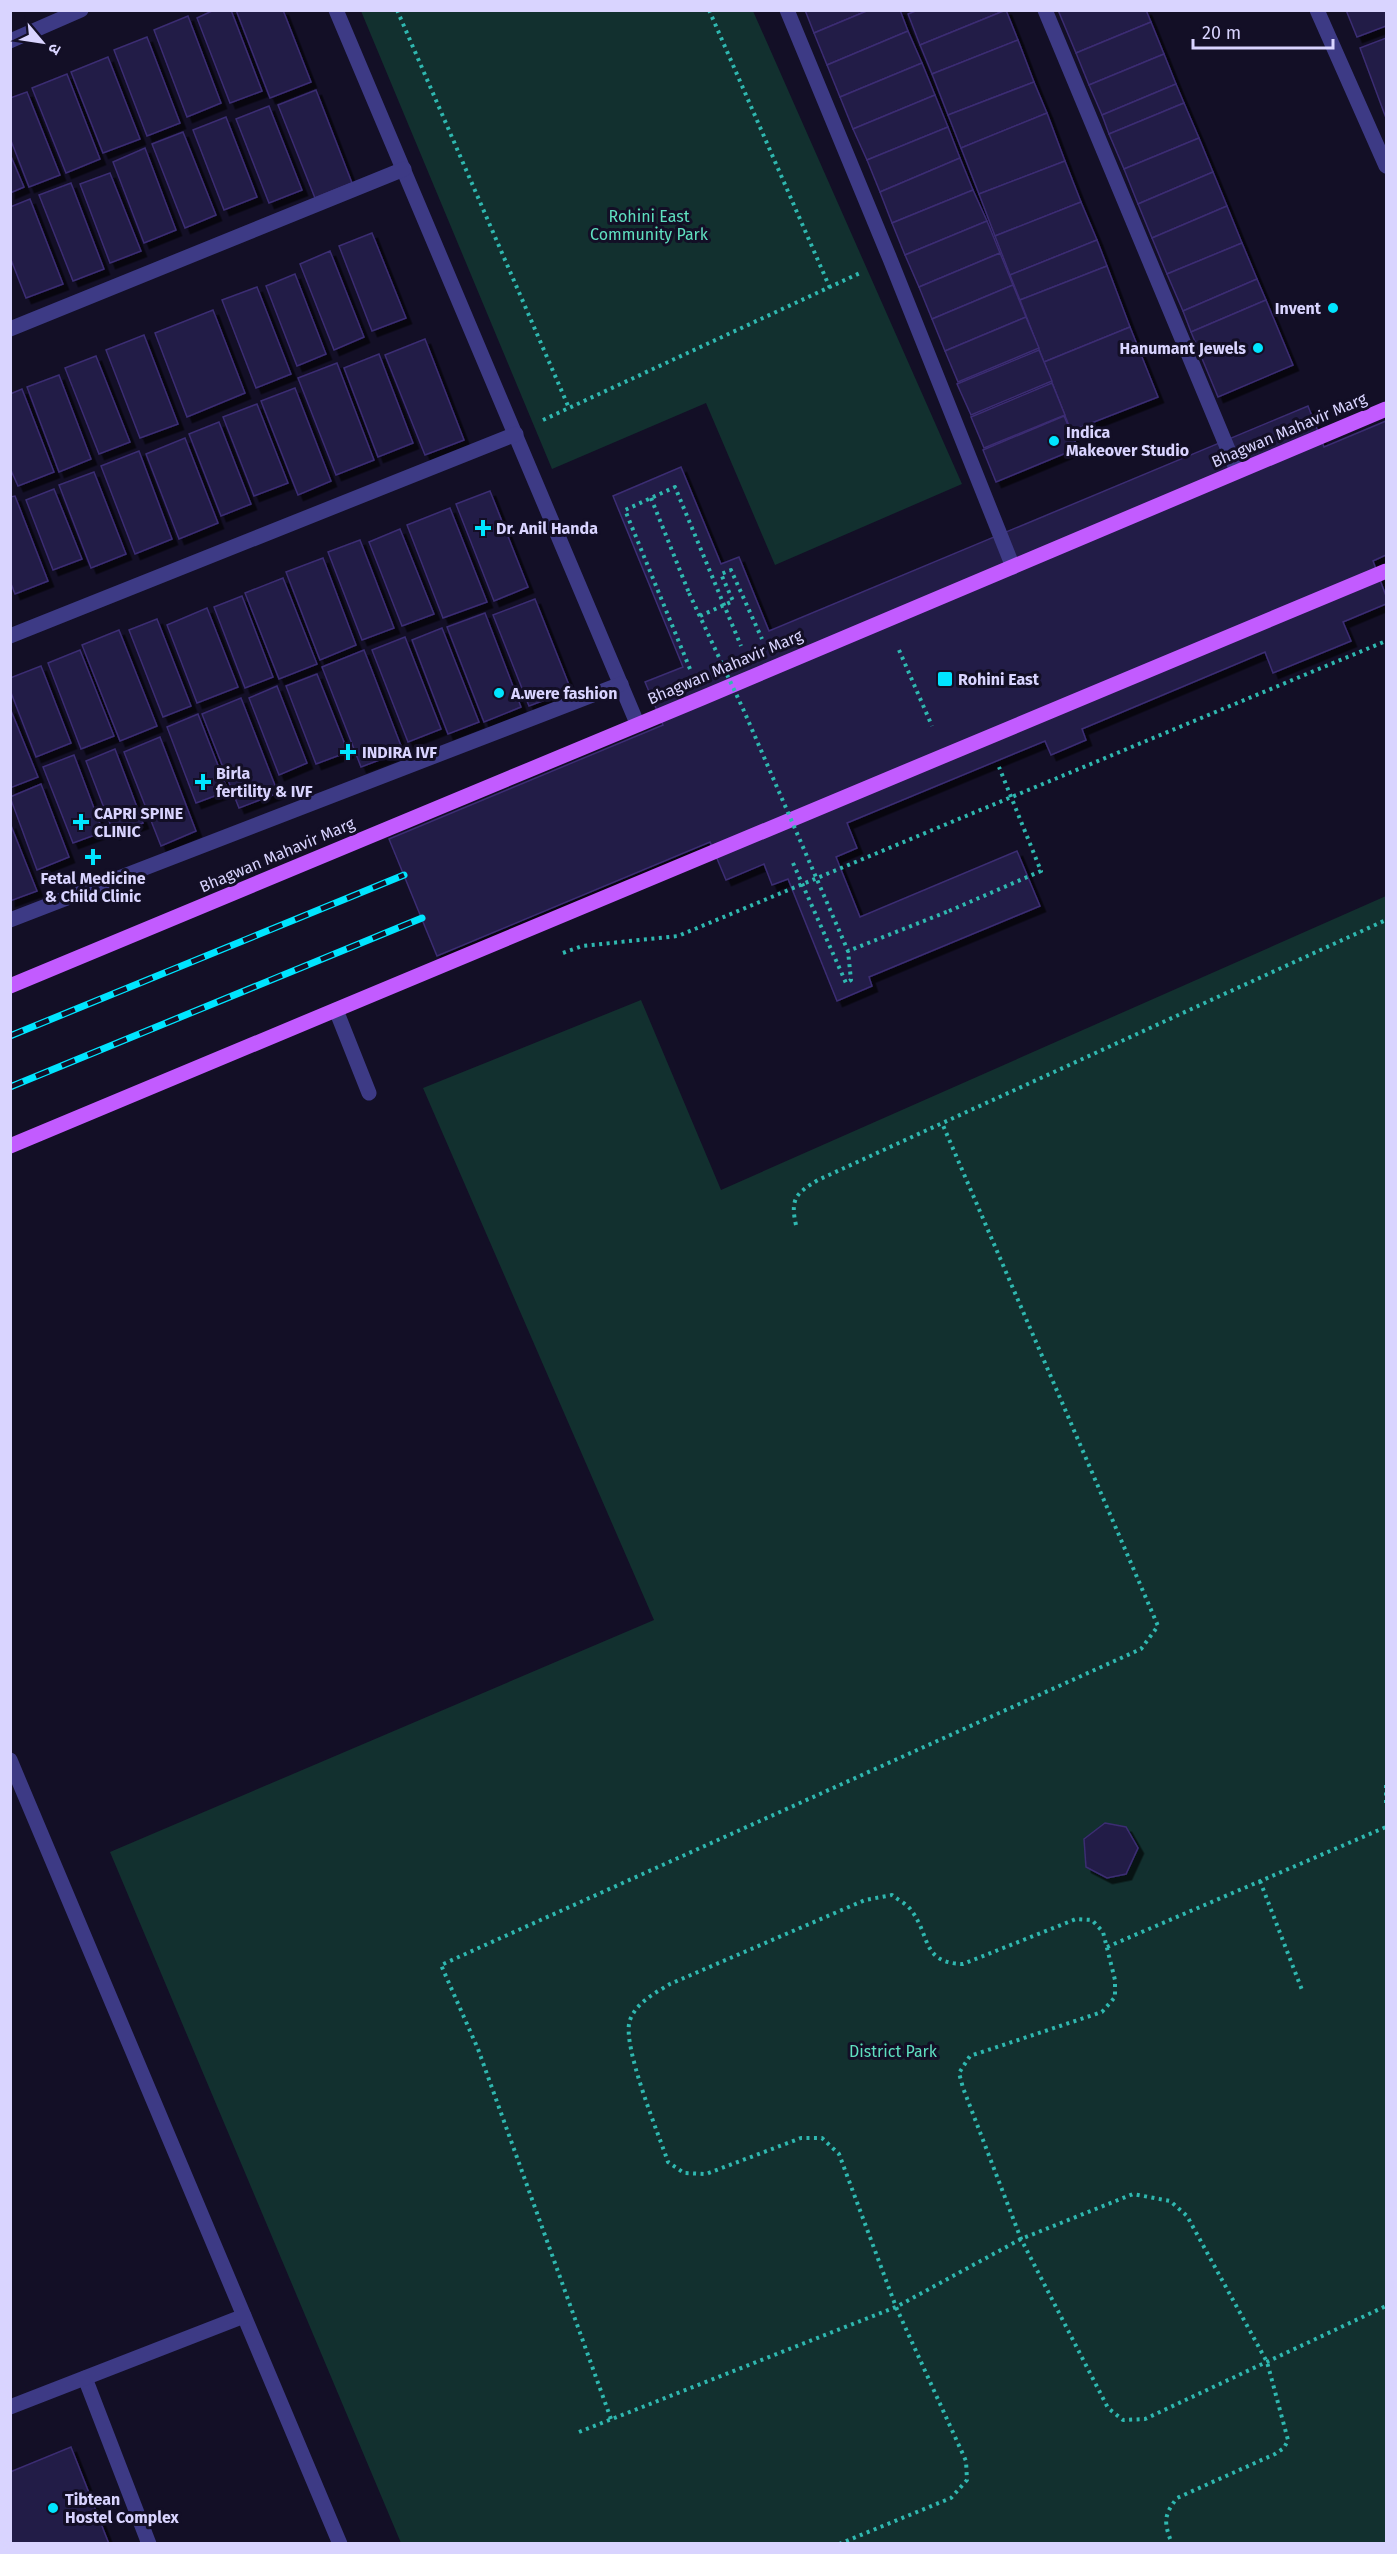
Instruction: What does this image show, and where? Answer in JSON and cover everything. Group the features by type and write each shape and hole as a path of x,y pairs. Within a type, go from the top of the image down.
{"main road":[{"name":"Bhagwan Mahavir Marg","path":"10,986 702,698 1386,409"},
{"path":"10,1146 1386,571"}],"street":[{"path":"10,41 81,10"},
{"path":"336,10 638,723"},
{"path":"787,10 890,259 1012,567"},
{"path":"1045,10 1237,471"},
{"path":"1317,10 1386,166"},
{"path":"10,329 404,170"},
{"path":"10,636 516,434"},
{"path":"10,920 621,684"},
{"path":"336,1010 369,1094"},
{"path":"10,1760 340,2544"},
{"path":"10,2407 244,2316"},
{"path":"85,2378 149,2544"}],"path":[{"path":"397,10 569,408 890,259"},
{"path":"709,10 830,288"},
{"path":"702,698 625,510 675,487 708,572 753,675"},
{"path":"651,498 689,593 744,711 848,951 851,980 846,983 793,863"},
{"path":"700,616 733,601 721,574 731,570 774,666"},
{"path":"560,954 582,946 678,936 1386,641"},
{"path":"897,645 934,730"},
{"path":"744,711 755,707"},
{"path":"848,951 1041,871 987,738"},
{"path":"780,797 789,793"},
{"path":"796,1225 792,1209 799,1191 818,1180 1386,920"},
{"path":"611,2419 478,2049 441,1965 1142,1649 1158,1626 942,1123"},
{"path":"1386,1785 1386,1805"},
{"path":"1107,1947 1386,1827"},
{"path":"1260,1881 1302,1990"},
{"path":"839,2544 951,2498 967,2480 966,2461 896,2307 839,2154 822,2138 801,2138 706,2174 684,2173 668,2162 629,2046 629,2021 645,2000 670,1984 865,1900 892,1895 911,1909 931,1952 946,1964 963,1964 1076,1919 1092,1920 1103,1932 1115,1980 1115,1997 1102,2012 970,2056 959,2073 1021,2239 1108,2408 1123,2420 1145,2419 1386,2306"},
{"path":"579,2432 896,2307 1021,2239 1133,2194 1170,2201 1187,2216 1267,2362 1287,2430 1288,2440 1284,2448 1275,2454 1177,2498 1168,2511 1166,2526 1172,2544"}],"green space":[{"name":"Rohini East Community Park","path":"361,11 753,11 962,484 775,565 706,403 552,469"},
{"name":"District Park","path":"1386,896 1386,2543 401,2543 110,1852 654,1620 423,1088 641,1000 721,1190"}],"building":[{"path":"214,10 231,10 262,91 230,103 197,18"},
{"path":"236,10 283,10 311,82 270,98"},
{"path":"805,10 869,10 814,33"},
{"path":"869,10 900,10 908,31 827,65 814,33"},
{"path":"918,10 1006,10 920,45 908,14"},
{"path":"1006,10 1018,40 932,74 920,45"},
{"path":"1058,10 1146,10 1151,22 1076,53"},
{"path":"1346,10 1386,10 1386,26 1357,37"},
{"path":"188,16 221,103 187,117 154,30"},
{"path":"1151,22 1164,54 1089,85 1076,53"},
{"path":"908,31 922,63 840,97 827,65"},
{"path":"147,37 180,123 147,136 114,50"},
{"path":"1386,38 1386,118 1360,48"},
{"path":"1018,40 1034,82 948,115 932,74"},
{"path":"1164,54 1176,84 1102,115 1089,85"},
{"path":"108,57 140,139 103,153 71,72"},
{"path":"922,63 935,95 853,129 840,97"},
{"path":"67,74 100,159 66,173 32,88"},
{"path":"1034,82 1047,113 961,148 948,115"},
{"path":"1176,84 1184,103 1109,134 1102,115"},
{"path":"316,90 352,183 315,198 278,105"},
{"path":"27,92 60,175 29,187 10,138 10,98"},
{"path":"935,95 948,127 867,160 853,129"},
{"path":"1184,103 1199,138 1124,169 1109,134"},
{"path":"269,106 302,190 269,203 236,119"},
{"path":"1047,113 1065,161 979,194 961,148"},
{"path":"226,117 257,197 224,210 193,130"},
{"path":"948,127 960,158 880,192 867,160"},
{"path":"183,132 216,215 185,228 152,144"},
{"path":"1199,138 1213,172 1138,204 1124,169"},
{"path":"145,148 176,230 144,243 113,162"},
{"path":"10,154 24,187 10,193"},
{"path":"960,158 973,190 892,223 880,192"},
{"path":"1065,161 1081,202 995,236 979,194"},
{"path":"1213,172 1227,206 1152,238 1138,204"},
{"path":"110,173 141,251 110,263 80,184"},
{"path":"71,183 104,269 73,281 39,195"},
{"path":"973,190 987,221 905,255 892,223"},
{"path":"30,199 63,284 26,298 10,257 10,207"},
{"path":"1081,202 1097,240 1010,275 995,236"},
{"path":"1227,206 1242,243 1167,274 1152,238"},
{"path":"987,221 1000,253 919,287 905,255"},
{"path":"372,233 406,318 372,331 339,246"},
{"path":"1097,240 1107,266 1020,300 1010,275"},
{"path":"1242,243 1257,279 1183,311 1167,274"},
{"path":"330,251 364,337 334,350 300,264"},
{"path":"1000,253 1013,285 932,319 919,287"},
{"path":"1107,266 1130,327 1044,362 1020,300"},
{"path":"295,274 326,354 297,366 266,286"},
{"path":"1257,279 1266,300 1191,332 1183,311"},
{"path":"1013,285 1026,317 945,351 932,319"},
{"path":"257,287 291,374 256,388 222,300"},
{"path":"1266,300 1293,365 1218,397 1191,332"},
{"path":"213,310 245,393 187,417 155,333"},
{"path":"1026,317 1039,348 958,382 945,351"},
{"path":"1130,327 1158,397 1071,431 1044,362"},
{"path":"144,335 178,424 140,438 106,350"},
{"path":"425,339 464,440 425,455 385,355"},
{"path":"1039,350 1052,381 971,415 957,384"},
{"path":"379,354 413,443 378,457 344,368"},
{"path":"96,356 130,442 99,454 65,368"},
{"path":"337,363 374,460 336,475 298,378"},
{"path":"59,375 91,459 59,472 27,387"},
{"path":"1052,383 1065,415 984,448 971,417"},
{"path":"295,388 331,481 298,495 261,401"},
{"path":"22,389 54,472 18,486 10,468 10,394"},
{"path":"257,404 288,483 254,496 223,417"},
{"path":"1308,406 1324,447 1386,421 1386,555 1373,561 1386,596 1386,604 1343,622 1351,641 1273,673 1265,652 1082,729 1086,740 1051,755 1045,741 847,823 857,848 836,857 860,917 1017,851 1040,906 869,977 872,986 837,1001 788,879 772,885 764,864 726,880 710,842 437,956 389,839 663,725 645,682 683,667 613,496 681,467 721,564 739,557 769,631"},
{"path":"1064,416 1078,448 996,482 983,450"},
{"path":"219,422 251,504 221,516 189,434"},
{"path":"185,438 218,523 179,539 146,454"},
{"path":"139,451 172,539 135,554 101,466"},
{"path":"94,472 126,554 91,568 59,485"},
{"path":"54,489 82,559 53,570 26,500"},
{"path":"490,491 528,587 494,601 456,504"},
{"path":"15,496 48,581 15,594 10,581 10,497"},
{"path":"450,508 487,602 443,618 407,525"},
{"path":"400,529 434,614 402,626 369,542"},
{"path":"360,540 394,628 362,640 328,552"},
{"path":"323,558 356,645 320,660 286,572"},
{"path":"283,578 317,664 279,679 245,593"},
{"path":"242,596 273,677 245,688 214,607"},
{"path":"535,599 571,690 529,706 493,615"},
{"path":"207,608 238,687 197,703 167,625"},
{"path":"485,613 521,707 484,722 447,627"},
{"path":"157,619 191,706 163,717 129,630"},
{"path":"442,628 479,722 448,734 412,640"},
{"path":"119,630 157,726 120,741 82,645"},
{"path":"405,637 441,729 408,742 372,650"},
{"path":"80,650 114,736 81,749 48,663"},
{"path":"364,650 403,751 361,767 322,667"},
{"path":"41,666 71,743 36,757 10,690 10,678"},
{"path":"317,674 348,752 316,764 286,686"},
{"path":"277,686 307,763 279,775 249,698"},
{"path":"241,698 278,793 239,808 202,714"},
{"path":"10,708 38,777 10,788"},
{"path":"198,714 228,791 196,803 167,727"},
{"path":"160,737 196,831 161,846 124,752"},
{"path":"115,749 143,823 114,834 86,761"},
{"path":"74,755 103,832 73,843 43,767"},
{"path":"41,784 69,857 37,870 10,797"},
{"path":"10,823 37,891 10,901"},
{"path":"1105,1823 1126,1827 1138,1848 1126,1874 1107,1878 1086,1867 1084,1839"},
{"name":"Tibtean Hostel Complex","path":"71,2447 109,2544 10,2544 10,2472"}],"railway":[{"path":"10,1036 404,875"},
{"path":"10,1087 422,918"}],"place":[{"name":"Invent","path":"1333,308"},
{"name":"Hanumant Jewels","path":"1258,348"},
{"name":"Indica Makeover Studio","path":"1054,441"},
{"name":"Dr. Anil Handa","path":"483,528"},
{"name":"Rohini East","path":"945,679"},
{"name":"A.were fashion","path":"499,693"},
{"name":"INDIRA IVF","path":"348,752"},
{"name":"Birla fertility & IVF","path":"203,782"},
{"name":"CAPRI SPINE CLINIC","path":"81,822"},
{"name":"Fetal Medicine & Child Clinic","path":"93,857"},
{"name":"Tibtean Hostel Complex","path":"53,2508"}]}
